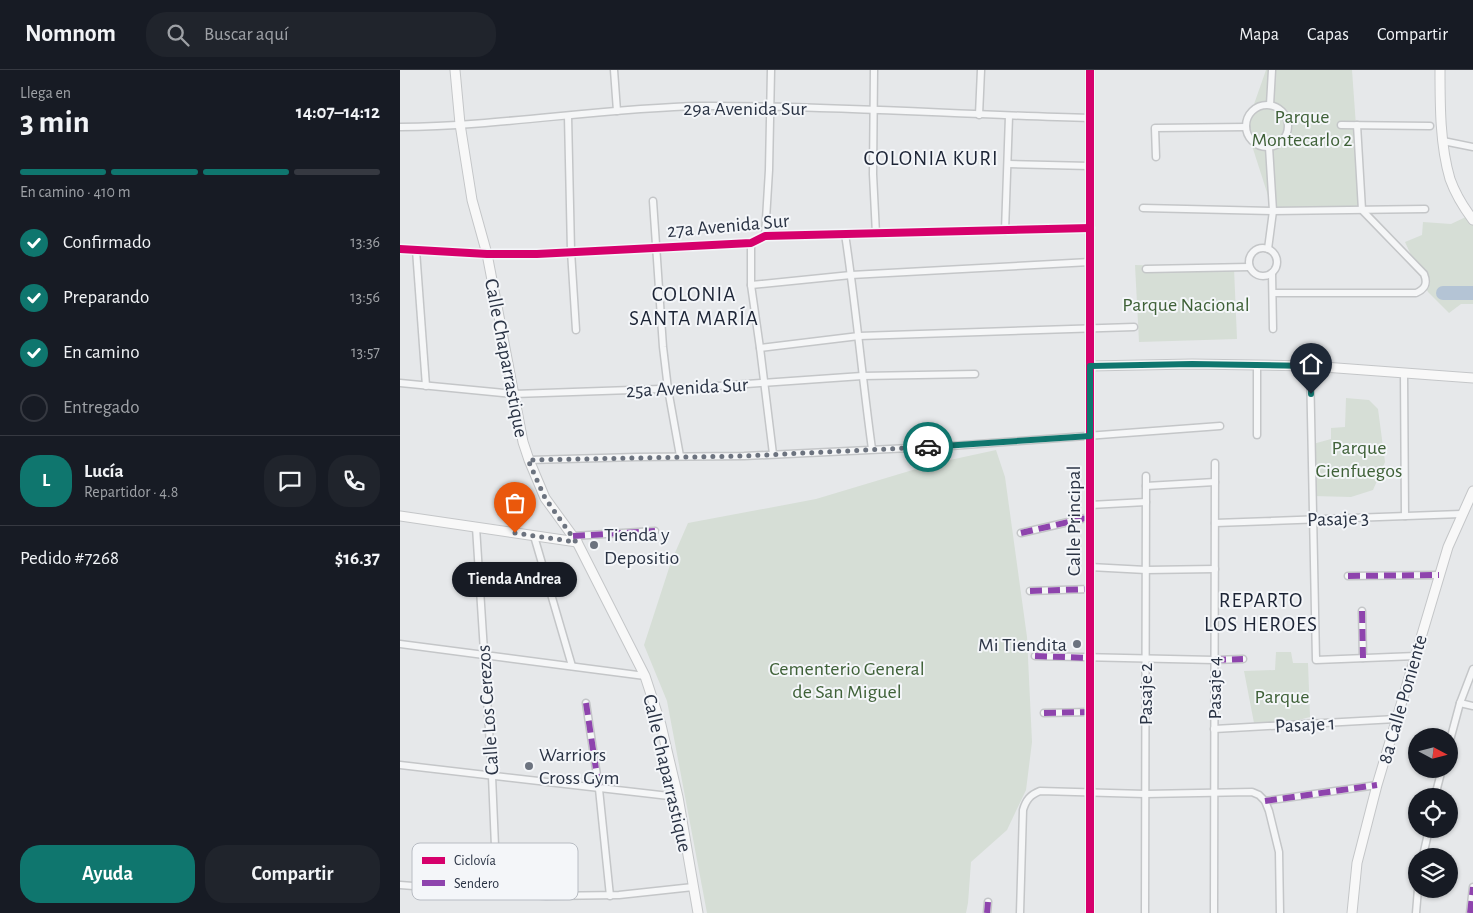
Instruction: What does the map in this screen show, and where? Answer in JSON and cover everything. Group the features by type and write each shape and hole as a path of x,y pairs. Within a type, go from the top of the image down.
{"street":[{"name":"Calle Chaparrastique","path":"455,70 460,124 472,200 487,254 528,460 545,498 575,539 645,676 661,726 678,797 698,913"},
{"path":"614,70 617,111"},
{"path":"765,236 769,170 771,70"},
{"path":"874,70 873,174 876,234"},
{"path":"979,115 982,70"},
{"name":"Calle Principal","path":"1090,70 1090,913"},
{"path":"1270,105 1272,70"},
{"path":"1440,70 1444,141 1451,180 1458,196 1472,215"},
{"path":"1270,105 1276,107 1286,116 1288,130 1281,141 1269,147 1256,144 1247,134 1246,127 1249,115 1253,110 1258,106 1270,105"},
{"name":"29a Avenida Sur","path":"400,127 699,106 770,106 1090,118"},
{"path":"568,116 571,251 576,330"},
{"path":"1006,231 1009,116"},
{"path":"1341,125 1430,126"},
{"path":"1273,293 1416,293 1426,285 1427,279 1424,274 1362,210 1357,125"},
{"path":"1156,157 1156,128 1246,127"},
{"path":"1444,141 1473,147"},
{"path":"1268,249 1273,210 1269,147"},
{"path":"1008,164 1090,166"},
{"path":"653,202 668,389 680,456"},
{"path":"1143,208 1273,210 1425,209"},
{"name":"27a Avenida Sur","path":"400,249 487,254 538,254 751,243 765,236 1090,228"},
{"path":"845,234 872,449"},
{"path":"751,243 750,285 765,384 773,454"},
{"path":"1272,273 1263,276 1255,274 1249,268 1249,259 1252,252 1260,248 1268,249 1276,257 1277,263 1272,273 1273,329"},
{"path":"416,250 426,386"},
{"path":"750,285 851,275 1090,262"},
{"path":"1146,269 1249,268"},
{"path":"760,348 859,336 1134,327"},
{"path":"1090,366 1192,364 1310,366 1473,378"},
{"path":"1256,435 1257,365"},
{"path":"1310,366 1316,660 1416,656"},
{"path":"1404,373 1405,516"},
{"name":"25a Avenida Sur","path":"400,383 514,394 765,384 862,376 975,374"},
{"path":"528,460 773,454 1090,436 1220,426"},
{"name":"Pasaje 4","path":"1214,913 1215,463"},
{"name":"Pasaje 2","path":"1145,913 1146,476"},
{"path":"1146,486 1215,482"},
{"name":"8a Calle Poniente","path":"1352,913 1357,863 1377,785 1448,547 1461,514 1473,491"},
{"path":"1090,505 1146,502"},
{"name":"Pasaje 3","path":"1215,523 1461,514"},
{"path":"400,516 534,536 575,539 655,531"},
{"path":"1021,533 1090,518"},
{"name":"Calle Los Cerezos","path":"476,528 495,843"},
{"path":"534,536 572,666"},
{"path":"1090,567 1146,570 1215,569"},
{"path":"1348,576 1439,575"},
{"path":"1030,591 1090,589"},
{"path":"1362,611 1363,658"},
{"path":"400,644 645,676"},
{"path":"1035,656 1243,659"},
{"path":"1453,728 1460,703 1473,669"},
{"path":"586,703 600,789 610,896"},
{"path":"1460,703 1473,706"},
{"path":"1044,712 1090,712"},
{"name":"Pasaje 1","path":"1214,729 1396,719"},
{"path":"400,765 678,797"},
{"path":"1264,801 1377,785"},
{"path":"1020,913 1023,810 1029,797 1040,791 1145,794 1252,792 1259,795 1269,812 1279,852 1280,913"},
{"path":"578,896 610,896 693,887"},
{"path":"1470,913 1473,887"},
{"path":"1416,913 1417,898"},
{"path":"988,902 988,913"}],"green space":[{"name":"Parque Montecarlo 2","path":"1266,70 1352,70 1362,210 1273,211 1246,127"},
{"path":"1470,215 1473,220 1473,304 1461,304 1449,313 1428,292 1405,242 1422,235 1423,222 1451,224"},
{"name":"Parque Nacional","path":"1135,265 1234,268 1237,339 1139,342"},
{"name":"Parque Cienfuegos","path":"1346,398 1369,400 1378,409 1385,462 1373,490 1351,497 1313,496 1313,444 1331,439 1331,428 1345,427"},
{"name":"Cementerio General de San Miguel","path":"996,450 1005,477 1027,637 1032,742 1026,790 1007,830 971,862 966,913 707,913 667,701 644,645 671,562 688,523 816,499 936,463"},
{"name":"Parque","path":"1276,652 1291,652 1293,663 1308,663 1310,717 1291,722 1254,723 1244,671 1275,670"}],"waterway":[{"path":"1443,293 1473,293"}],"marked path":[{"path":"1021,533 1090,517"},
{"path":"573,536 655,531"},
{"path":"1348,576 1439,575"},
{"path":"1030,591 1090,589"},
{"path":"1362,611 1363,658"},
{"path":"1035,656 1090,658"},
{"path":"1214,660 1243,659"},
{"path":"586,703 599,789"},
{"path":"1044,713 1090,712"},
{"path":"1265,801 1377,785"},
{"path":"1470,913 1473,887"},
{"path":"987,913 988,902"}],"cycle path":[{"path":"1090,70 1090,913"},
{"path":"400,249 487,254 537,254 751,243 765,236 1090,228"}],"way so far":[{"path":"515,533 576,542 574,536 545,498 528,460 744,456 928,447"}],"place":[{"name":"Tienda Andrea","path":"515,533"},
{"name":"Tienda y Depositio","path":"594,545"},
{"name":"Mi Tiendita","path":"1077,644"},
{"name":"Warriors Cross Gym","path":"529,766"}],"district":[{"name":"COLONIA KURI","path":"931,158"},
{"name":"COLONIA SANTA MARÍA","path":"694,306"},
{"name":"REPARTO LOS HEROES","path":"1261,612"}],"route":[{"path":"928,447 1090,436 1090,366 1192,364 1310,366 1311,394"}]}
